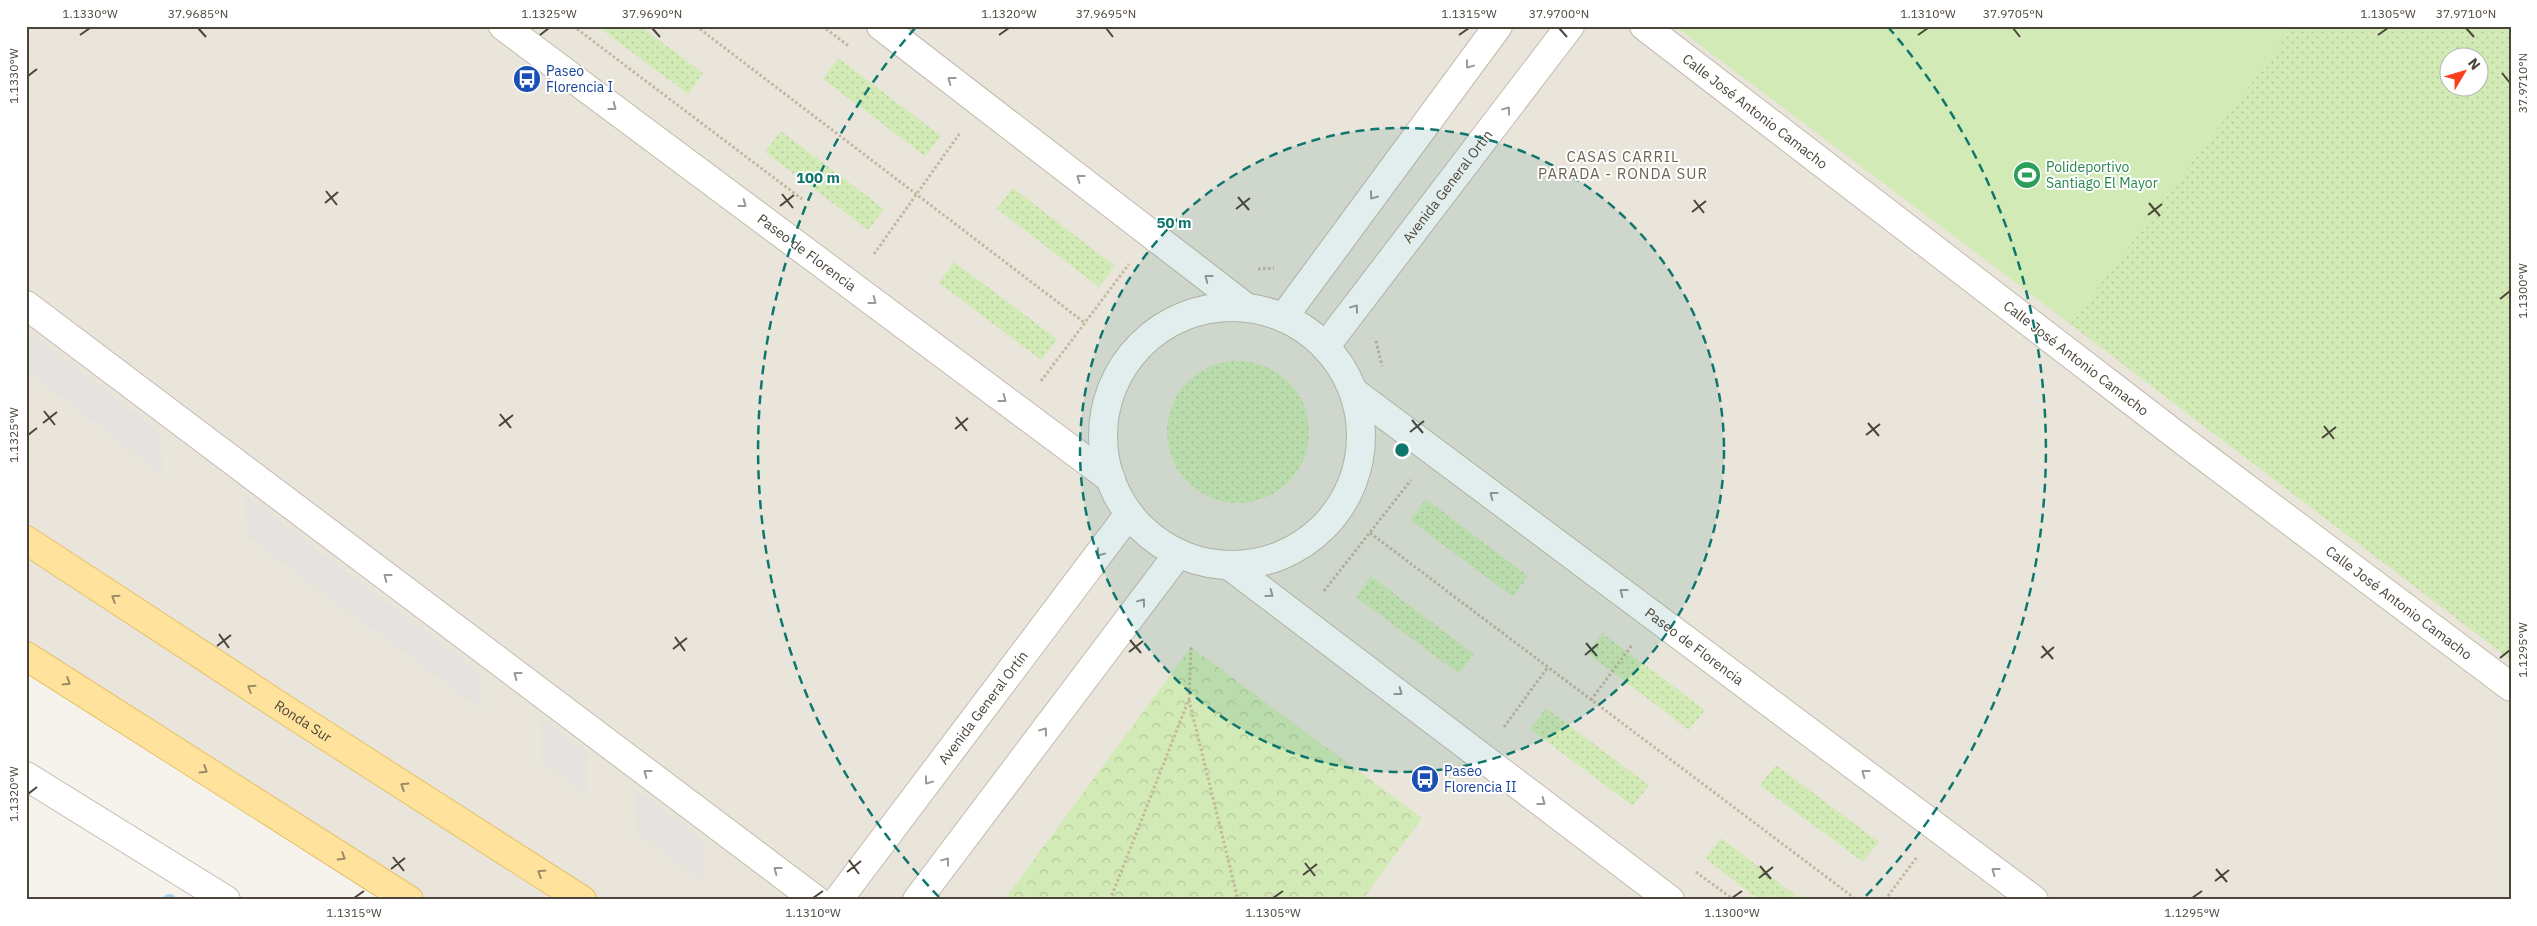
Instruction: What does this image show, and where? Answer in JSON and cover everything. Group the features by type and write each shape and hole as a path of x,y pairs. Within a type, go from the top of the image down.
{"main road":[{"name":"Ronda Sur","path":"26,540 283,709 582,900"},
{"path":"26,656 409,900"}],"street":[{"name":"Paseo de Florencia","path":"503,26 1111,479"},
{"path":"881,26 1247,308"},
{"path":"1283,318 1498,26"},
{"name":"Avenida General Ortín","path":"1325,347 1570,26"},
{"name":"Calle José Antonio Camacho","path":"1644,26 2188,445 2511,687"},
{"path":"26,305 816,900"},
{"path":"1218,308 1247,308 1283,318 1298,325 1325,347 1337,360 1354,392 1360,420 1361,447 1356,474 1345,500 1334,515 1309,541 1284,555 1258,563 1230,566 1204,562 1178,554 1152,537 1130,514 1111,479 1105,451 1104,422 1111,394 1129,360 1141,345 1164,327 1189,315 1218,308"},
{"name":"Paseo de Florencia","path":"1354,392 2034,900"},
{"name":"Avenida General Ortín","path":"838,900 1130,514"},
{"path":"917,900 1178,554"},
{"path":"1230,566 1670,900"},
{"path":"26,776 226,900"}],"path":[{"path":"696,26 1085,323"},
{"path":"874,254 961,131"},
{"path":"1040,390 1041,381 1133,260"},
{"path":"1320,596 1412,478"},
{"path":"1370,533 1857,900"},
{"path":"1591,700 1637,638"},
{"path":"1191,646 1189,699 1238,900"},
{"path":"1500,733 1548,667"},
{"path":"1110,900 1189,699"},
{"path":"1885,900 1922,852"}],"shaded area":[{"path":"26,26 2511,26 2511,900 409,900 26,656"},
{"path":"26,331 161,434 163,474 26,370"},
{"path":"245,495 482,676 481,709 247,536"},
{"path":"541,718 587,752 586,793 542,760"},
{"path":"636,790 703,842 702,880 637,832"}],"green space":[{"path":"597,26 640,26 703,73 688,94"},
{"name":"Polideportivo Santiago El Mayor","path":"1675,26 2294,26 2070,324"},
{"path":"2294,26 2511,26 2511,660 2070,324"},
{"path":"838,58 941,136 925,156 823,79"},
{"path":"781,131 884,209 868,230 765,152"},
{"path":"1013,188 1115,266 1099,287 997,209"},
{"path":"954,262 1057,339 1041,360 939,283"},
{"path":"1238,361 1252,362 1265,366 1278,373 1288,382 1297,392 1304,405 1308,418 1308,446 1304,459 1297,472 1288,482 1278,491 1265,498 1252,502 1238,503 1224,502 1211,498 1198,491 1188,482 1179,472 1172,459 1168,446 1167,432 1168,418 1172,405 1179,392 1188,382 1198,373 1211,366 1224,362"},
{"path":"1426,499 1528,576 1513,597 1410,520"},
{"path":"1371,576 1474,654 1459,674 1356,597"},
{"path":"1602,633 1705,710 1689,730 1587,653"},
{"path":"1191,647 1422,818 1362,900 1004,900"},
{"path":"1546,708 1649,785 1633,806 1530,729"},
{"path":"1776,765 1879,842 1863,862 1760,785"},
{"path":"1721,838 1802,900 1759,900 1706,859"}],"place":[{"name":"Paseo Florencia I","path":"527,79"},
{"name":"Polideportivo Santiago El Mayor","path":"2027,175"},
{"name":"Paseo Florencia II","path":"1425,779"}],"district":[{"name":"CASAS CARRIL PARADA - RONDA SUR","path":"1623,166"}]}
